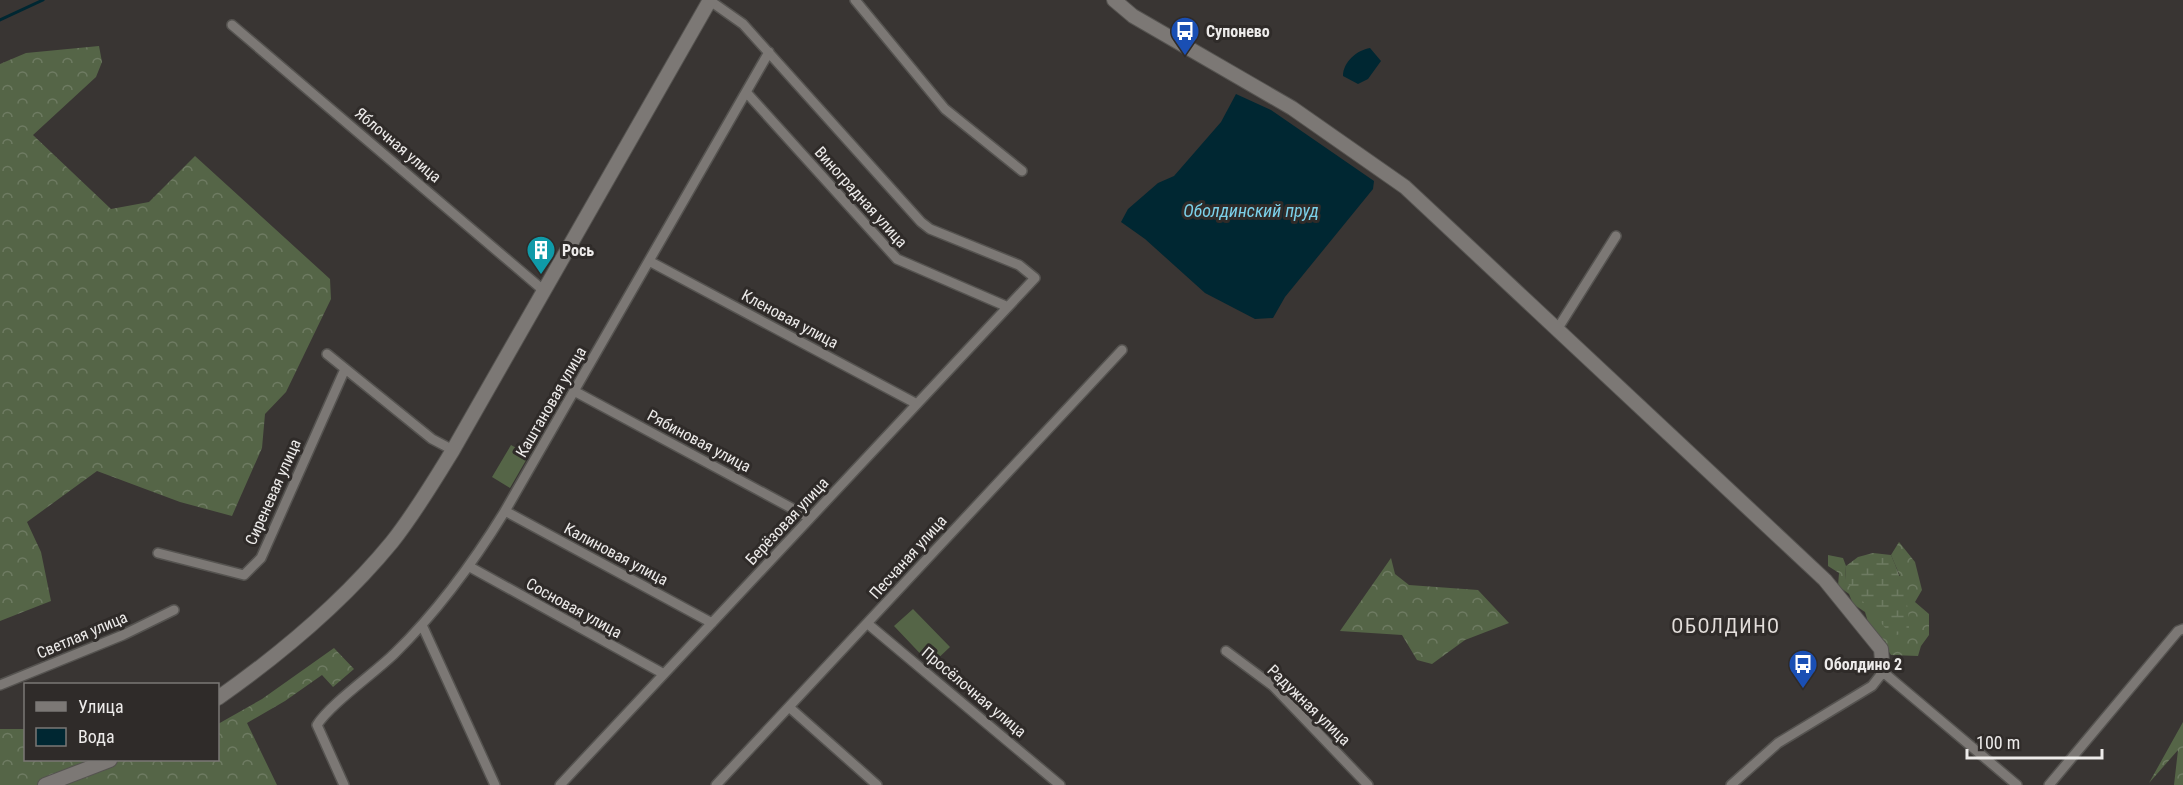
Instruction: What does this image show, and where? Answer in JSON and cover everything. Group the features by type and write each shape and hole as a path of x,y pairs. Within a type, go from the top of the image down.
{"street":[{"path":"219,697 282,651 358,581 407,522 453,450 710,0 741,22 769,52"},
{"path":"855,0 945,109 1022,171"},
{"path":"1114,0 1133,16 1292,108 1405,187 1825,580 1881,650 1883,672 1872,686 1778,742 1731,785"},
{"name":"Яблочная улица","path":"232,25 543,290"},
{"name":"Каштановая улица","path":"344,785 319,733 317,724 371,676 422,625 470,567 506,512 769,52"},
{"name":"Берёзовая улица","path":"560,785 1035,278 1019,265 925,226 769,52"},
{"name":"Виноградная улица","path":"746,92 897,260 1008,307"},
{"path":"1558,328 1616,236"},
{"name":"Кленовая улица","path":"649,261 917,404"},
{"name":"Песчаная улица","path":"716,785 1122,350"},
{"path":"327,354 432,439 453,450"},
{"name":"Сиреневая улица","path":"158,553 244,575 261,558 345,369"},
{"name":"Рябиновая улица","path":"574,391 810,518"},
{"name":"Калиновая улица","path":"506,512 712,623"},
{"name":"Сосновая улица","path":"470,567 664,674"},
{"name":"Светлая улица","path":"0,685 123,635 174,610"},
{"name":"Просёлочная улица","path":"868,624 1059,785"},
{"path":"422,625 495,785"},
{"path":"2049,785 2178,631 2183,629"},
{"name":"Радужная улица","path":"1226,651 1273,686 1368,785"},
{"path":"1883,672 2017,785"},
{"path":"789,707 876,785"},
{"path":"45,785 90,770 106,761"}],"green space":[{"path":"99,46 102,62 96,77 33,135 111,209 149,202 195,156 330,279 331,299 286,392 265,414 262,448 232,516 180,502 97,471 27,522 41,552 51,601 0,621 0,64 26,53"},
{"path":"511,445 529,455 510,488 492,477"},
{"path":"1899,542 1915,562 1922,590 1915,602 1929,614 1929,635 1921,646 1918,656 1891,655 1880,638 1871,632 1865,612 1853,604 1849,594 1838,586 1839,573 1828,566 1828,555 1843,558 1846,566 1845,580 1900,576 1891,555"},
{"path":"1873,553 1891,555 1904,592 1909,632 1892,636 1845,580 1846,566 1858,557"},
{"path":"1391,558 1395,574 1409,585 1478,590 1509,623 1465,640 1432,664 1417,660 1402,635 1340,631"},
{"path":"913,609 950,647 931,665 894,626"},
{"path":"334,648 354,669 333,687 322,675 285,701 247,723 277,785 0,785 0,729 24,729 24,761 219,761 219,723 262,699"},
{"path":"2183,722 2183,785 2174,785 2178,750 2149,783"}],"water":[{"path":"1370,48 1381,61 1368,79 1358,84 1343,76 1345,66 1352,57"},
{"name":"Оболдинский пруд","path":"1236,94 1271,110 1374,181 1373,189 1285,297 1273,318 1255,319 1205,293 1145,239 1121,222 1128,209 1158,183 1174,176 1221,122"}],"waterway":[{"path":"0,20 43,0"}],"place":[{"name":"Супонево","path":"1185,56"},
{"name":"Рось","path":"541,276"},
{"name":"Оболдино 2","path":"1803,690"}],"district":[{"name":"ОБОЛДИНО","path":"1726,626"}]}
